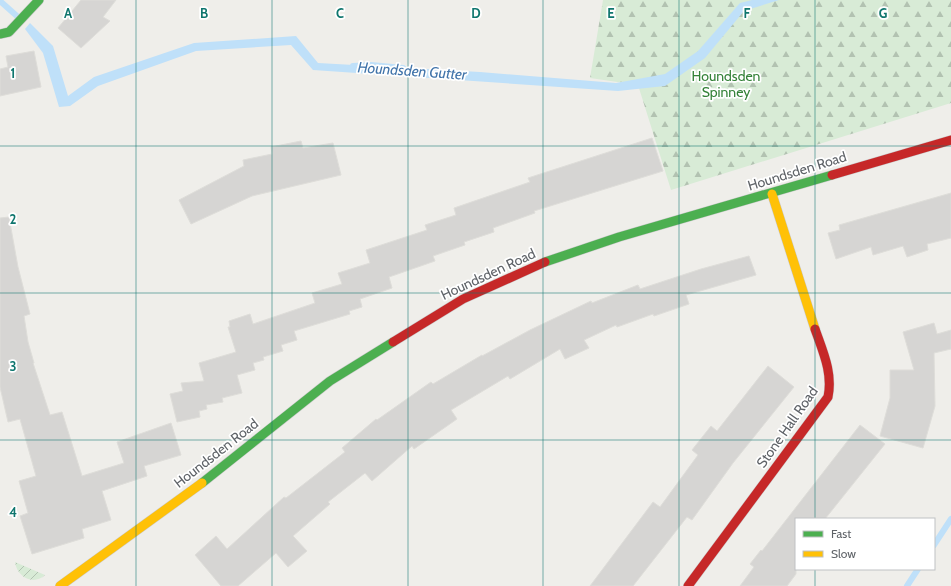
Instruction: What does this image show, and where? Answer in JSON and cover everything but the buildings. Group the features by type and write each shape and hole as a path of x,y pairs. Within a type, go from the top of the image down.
{"street":[{"path":"0,34 9,32 38,0"},
{"name":"Houndsden Road","path":"60,586 210,477 330,381 463,299 537,265 619,237 772,194 951,140"},
{"name":"Stone Hall Road","path":"688,586 828,397 830,387 829,372 772,194"}],"green space":[{"name":"Houndsden Spinney","path":"603,0 951,0 951,103 671,190 638,85 590,78"},
{"path":"15,562 45,575 36,580 26,578 19,572"}],"water":[{"path":"752,0 779,0 744,11 705,58 665,86 618,91 313,70 291,45 196,51 98,86 70,106 59,107 43,53 25,29 30,23 53,46 68,96 94,77 194,43 296,36 318,63 480,72 616,83 665,74 698,51 740,3"}],"waterway":[{"name":"Houndsden Gutter","path":"0,1 18,17"},
{"name":"Houndsden Gutter","path":"353,66 371,65 403,68"},
{"path":"935,543 951,519"},
{"path":"907,586 917,570"}],"traffic: fast":[{"path":"0,34 9,32 39,0"},
{"path":"545,262 619,237 832,175"},
{"path":"202,483 330,381 393,342"}],"traffic: slow":[{"path":"772,194 815,329"},
{"path":"60,586 202,483"}],"traffic: jam":[{"path":"832,175 951,140"},
{"path":"393,342 463,299 545,262"},
{"path":"688,586 828,397 828,371 824,354 815,329"}]}
